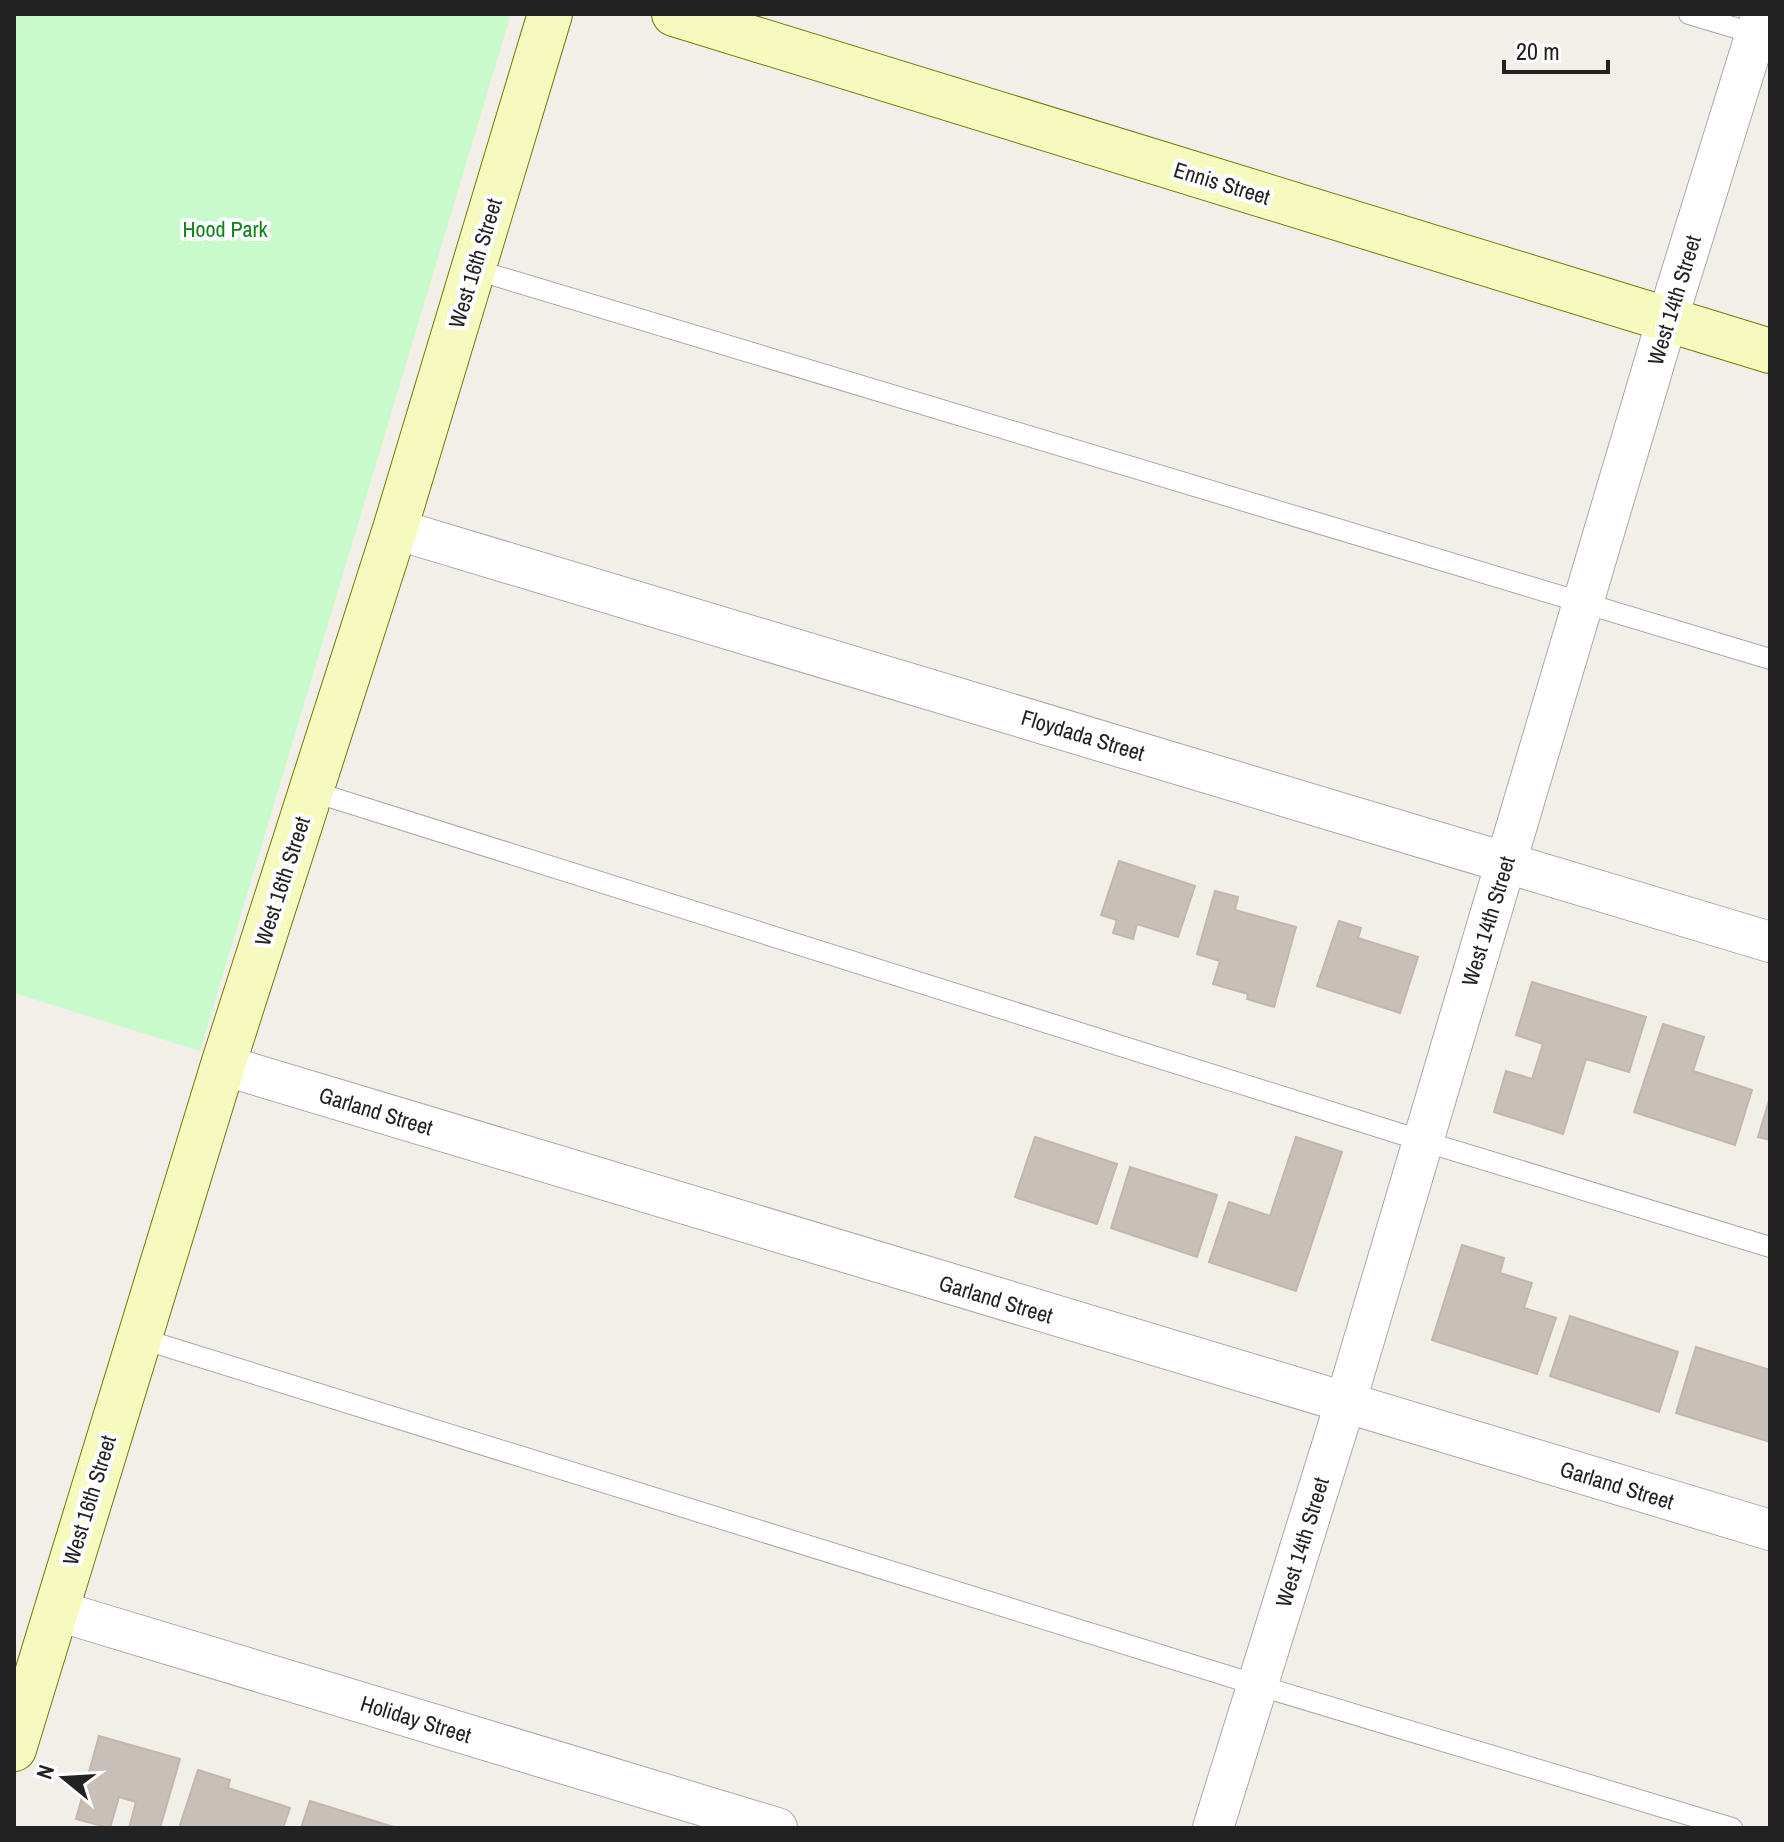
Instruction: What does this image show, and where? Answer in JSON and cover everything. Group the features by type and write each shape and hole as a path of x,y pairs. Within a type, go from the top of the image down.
{"street":[{"name":"West 16th Street","path":"14,1749 223,1065 395,529 550,14"},
{"name":"Ennis Street","path":"674,14 1770,351"},
{"name":"West 14th Street","path":"1213,1828 1345,1404 1667,320 1763,29"},
{"name":"Floydada Street","path":"395,529 1770,942"},
{"name":"Garland Street","path":"223,1065 1770,1530"},
{"name":"Holiday Street","path":"55,1610 777,1828"}],"lane":[{"path":"1689,14 1763,29"},
{"path":"473,269 1770,659"},
{"path":"311,791 1770,1247"},
{"path":"139,1338 1257,1685 1732,1828"}],"green space":[{"name":"Hood Park","path":"14,14 500,14 510,17 200,1051 14,993"}],"building":[{"path":"1119,861 1195,886 1178,937 1137,924 1133,939 1113,933 1117,920 1101,915"},
{"path":"1215,891 1238,897 1235,910 1296,927 1274,1007 1247,999 1248,994 1213,984 1220,961 1197,954"},
{"path":"1339,921 1361,928 1358,938 1418,957 1400,1013 1317,986"},
{"path":"1532,982 1646,1017 1629,1072 1586,1059 1563,1134 1494,1112 1506,1071 1532,1079 1543,1044 1516,1035"},
{"path":"1663,1024 1704,1037 1693,1071 1752,1090 1735,1145 1634,1112"},
{"path":"1770,1097 1770,1140 1758,1137"},
{"path":"1035,1137 1117,1164 1097,1224 1015,1197"},
{"path":"1296,1137 1342,1152 1296,1291 1209,1262 1229,1202 1270,1216"},
{"path":"1130,1167 1217,1195 1197,1257 1111,1228"},
{"path":"1462,1245 1504,1258 1500,1273 1532,1283 1524,1308 1556,1318 1537,1374 1432,1340"},
{"path":"1570,1316 1678,1352 1659,1412 1550,1376"},
{"path":"1696,1347 1770,1370 1770,1442 1676,1413"},
{"path":"99,1736 180,1759 160,1828 129,1828 136,1802 119,1797 110,1828 76,1819"},
{"path":"198,1770 230,1780 228,1788 290,1808 283,1828 179,1828"},
{"path":"310,1801 397,1828 301,1828"}]}
